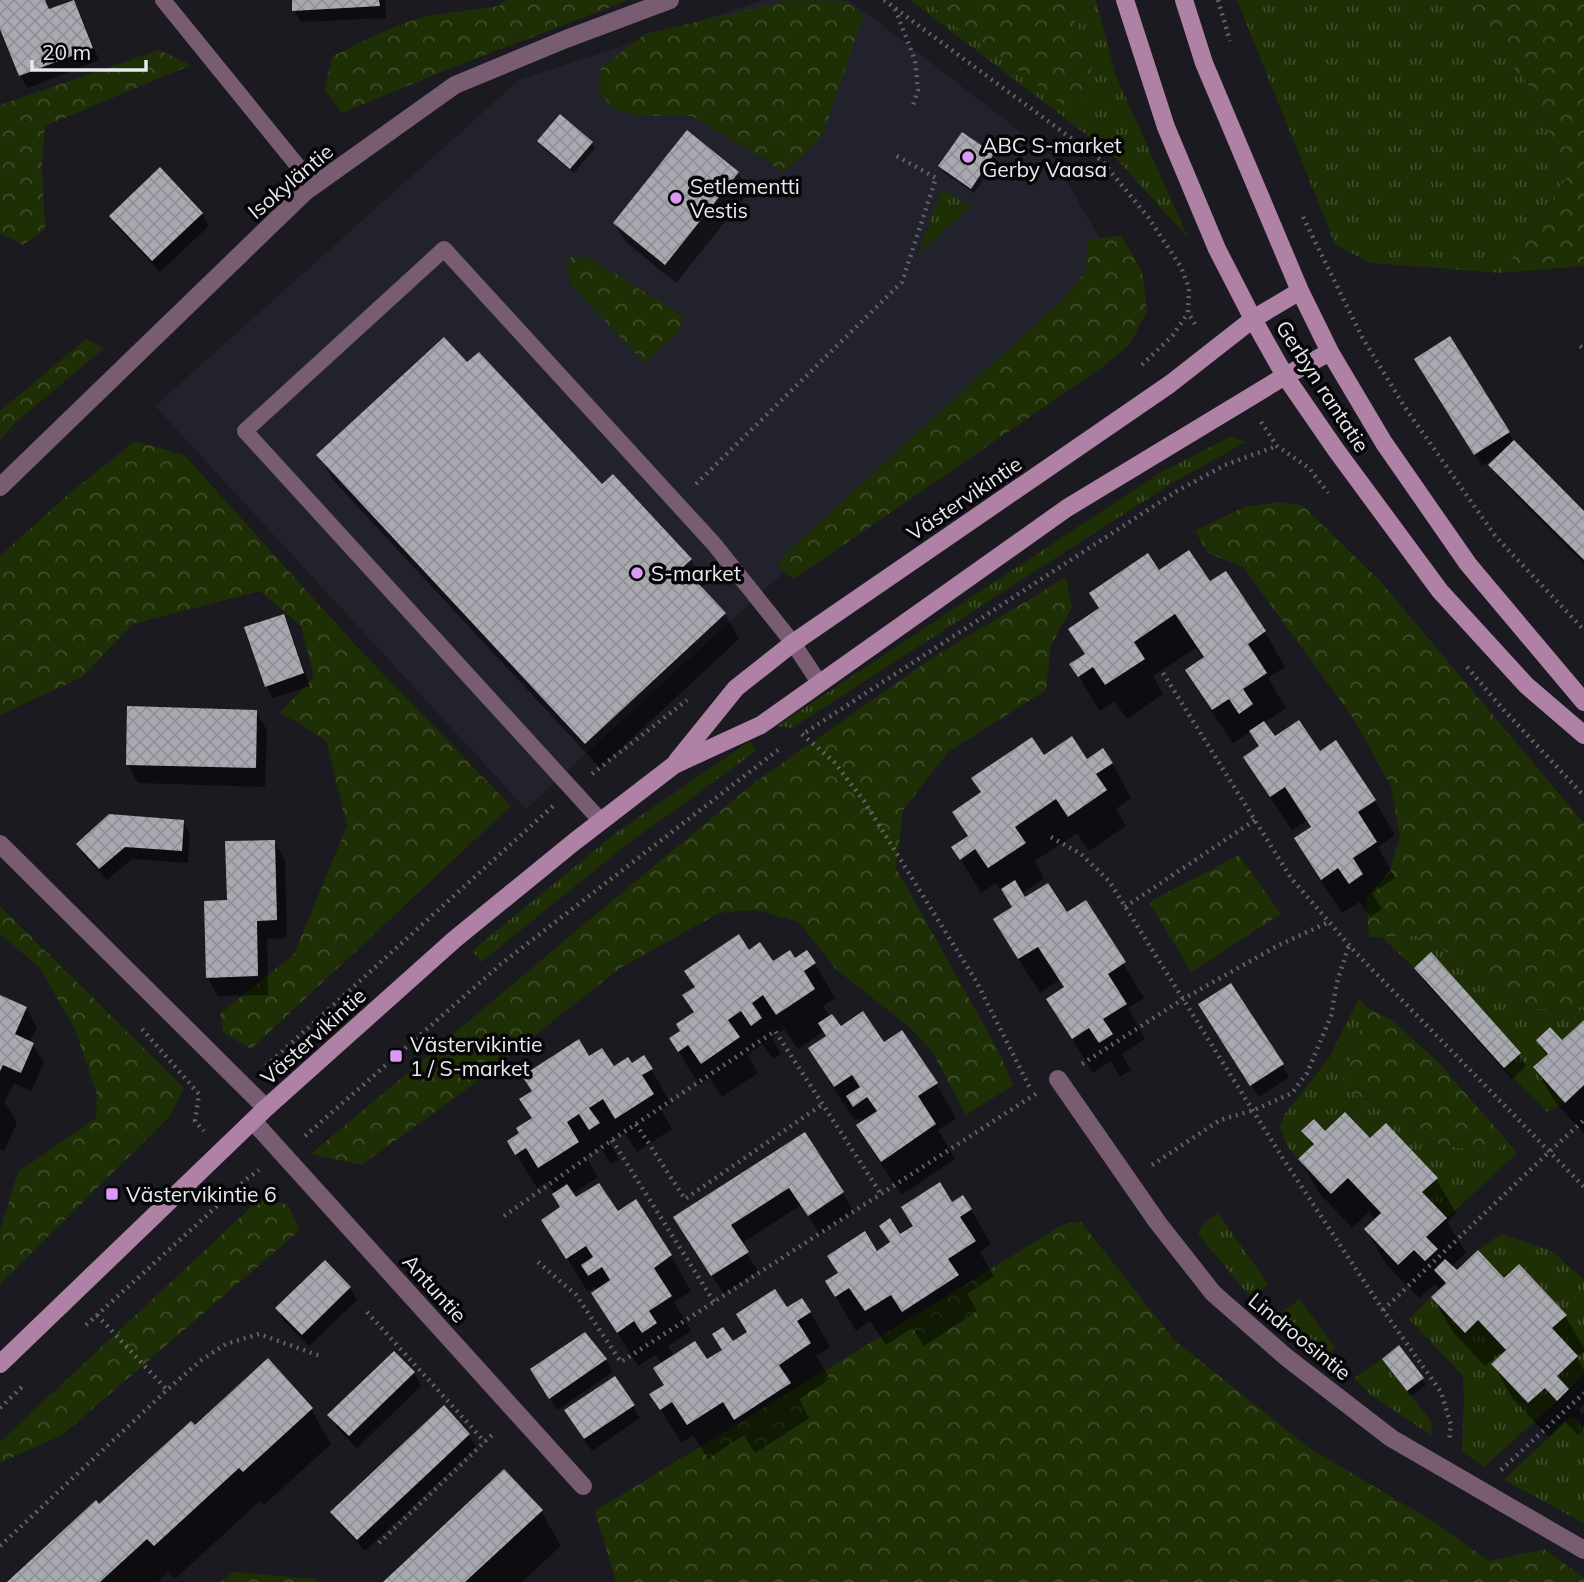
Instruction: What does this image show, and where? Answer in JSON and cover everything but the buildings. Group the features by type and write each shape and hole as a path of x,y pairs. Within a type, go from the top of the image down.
{"main road":[{"name":"Gerbyn rantatie","path":"1125,0 1166,127 1217,249 1285,376 1440,591 1526,685 1584,735"},
{"name":"Gerbyn rantatie","path":"1184,0 1204,63 1300,291 1330,352 1384,443 1468,564 1584,702"},
{"name":"Västervikintie","path":"674,765 736,688 793,643 1170,384 1253,319 1300,291"},
{"name":"Västervikintie","path":"0,1363 259,1114 455,939 674,765 761,725 1067,508 1285,376 1330,352"}],"street":[{"name":"Isokyläntie","path":"0,487 314,186 455,85 566,38 670,0"},
{"name":"Antuntie","path":"0,844 259,1114 284,1154 583,1486"},
{"name":"Lindroosintie","path":"1058,1079 1157,1223 1213,1293 1286,1357 1391,1438 1584,1550"}],"lane":[{"path":"163,0 314,186"},
{"path":"601,821 245,431 444,249 714,544 793,643 820,684"}],"path":[{"path":"884,0 1102,161 1148,217 1181,267"},
{"path":"1218,0 1233,53"},
{"path":"895,8 915,60 918,90 912,109"},
{"path":"676,503 902,282 936,178 893,154"},
{"path":"1299,209 1362,337 1404,407 1496,537 1584,630"},
{"path":"794,739 1177,491 1225,464 1277,446"},
{"path":"1163,673 1291,877 1349,945 1584,1187"},
{"path":"802,734 834,762 864,802 976,981 1034,1095"},
{"path":"84,1327 248,1178 284,1154 501,964 786,744"},
{"path":"1125,907 1255,820"},
{"path":"1051,837 1081,854 1109,881 1282,1157 1441,1392 1451,1425 1445,1469"},
{"path":"538,1262 576,1295 621,1362 1183,999 1279,945 1329,922"},
{"path":"1128,1181 1220,1120 1254,1110 1292,1093 1307,1073 1331,1016 1337,982 1349,945"},
{"path":"137,1023 199,1094 195,1121"},
{"path":"503,1216 775,1031 881,1194"},
{"path":"636,1124 685,1199 823,1104"},
{"path":"1383,1310 1584,1120"},
{"path":"612,1140 714,1302"},
{"path":"367,1312 485,1442"},
{"path":"97,1315 167,1390"},
{"path":"0,1546 167,1390 226,1344 259,1334 320,1356"},
{"path":"0,1408 28,1381"},
{"path":"1480,1490 1584,1393"},
{"path":"379,1543 516,1412"}],"shaded area":[{"path":"764,0 849,0 882,25 1053,157 1116,267 526,809 155,406 519,80"}],"green space":[{"path":"507,0 629,0 342,113 324,89 333,56 395,26 427,16 499,6"},
{"path":"791,0 846,1 863,16 822,137 783,173 692,116 639,116 615,110 598,92 601,68 645,34"},
{"path":"910,0 1096,0 1115,73 1188,238 1112,154"},
{"path":"925,0 1064,0 1089,47 1094,94 1068,109 999,55 963,33"},
{"path":"1237,0 1457,0 1530,87 1567,177 1502,273 1370,263 1335,244"},
{"path":"1457,0 1584,0 1584,266 1502,273 1567,177 1530,87"},
{"path":"159,50 191,65 45,126 42,166 45,229 23,245 0,233 0,105"},
{"path":"942,188 970,207 919,253"},
{"path":"1121,235 1142,271 1147,311 1130,344 1104,366 794,579 779,568 783,556 1063,299 1086,271 1088,240"},
{"path":"571,257 593,260 683,316 679,333 644,362 571,285 567,266"},
{"path":"86,339 104,348 16,422 0,440 0,411"},
{"path":"1230,437 1246,442 1169,485 792,728 777,726 1158,474"},
{"path":"135,441 184,455 359,649 511,806 251,1049 223,1032 220,1014 294,954 347,826 326,741 280,713 314,677 301,626 260,591 133,624 82,677 0,715 0,556 71,492"},
{"path":"1278,502 1302,505 1380,581 1584,823 1584,1007 1535,1009 1502,992 1467,963 1418,936 1369,937 1366,899 1390,870 1400,836 1391,786 1353,718 1243,567 1208,553 1195,531 1244,507"},
{"path":"1066,577 1072,607 1051,645 1046,690 948,752 903,810 896,868 999,1052 1013,1085 966,1115 932,1051 909,1027 836,969 799,922 756,910 719,913 620,968 467,1089 361,1165 311,1154 754,783 935,656"},
{"path":"750,741 756,751 625,846 481,962 472,951 617,832"},
{"path":"1239,855 1281,914 1191,972 1149,902"},
{"path":"0,906 184,1088 169,1117 0,1284 0,1231 18,1172 96,1118 97,1095 75,1029 40,968 0,934"},
{"path":"1418,936 1467,963 1502,992 1534,1009 1584,1007 1584,1021 1562,1040 1550,1027 1536,1040 1548,1054 1533,1068 1565,1103 1547,1112 1504,1068 1520,1053 1430,953 1414,968 1382,937"},
{"path":"1359,998 1368,1008 1343,1078 1348,1092 1371,1101 1432,1142 1495,1151 1508,1142 1517,1153 1447,1218 1422,1192 1437,1178 1370,1138 1346,1112 1325,1131 1313,1119 1302,1131 1314,1144 1298,1159 1287,1146 1280,1127 1285,1114 1329,1058"},
{"path":"1368,1008 1392,1020 1439,1063 1508,1142 1495,1151 1457,1148 1432,1142 1372,1101 1348,1092 1343,1078"},
{"path":"262,1197 288,1205 300,1230 62,1435 0,1463 0,1442"},
{"path":"1218,1213 1268,1284 1256,1296 1248,1294 1198,1234 1202,1225"},
{"path":"1081,1222 1174,1340 1308,1447 1434,1522 1489,1561 1544,1549 1584,1578 1584,1582 616,1582 595,1511 1064,1224"},
{"path":"1501,1234 1552,1251 1584,1280 1584,1374 1569,1389 1557,1376 1552,1328 1566,1314 1519,1264 1504,1278 1478,1250"},
{"path":"1431,1297 1464,1332 1478,1320 1506,1350 1491,1364 1528,1403 1545,1388 1557,1401 1484,1467 1462,1451 1463,1376 1409,1319"},
{"path":"1300,1299 1335,1348 1324,1359 1298,1339 1278,1315"},
{"path":"1382,1359 1432,1422 1431,1435 1371,1395 1354,1378"},
{"path":"1569,1418 1576,1418 1584,1427 1584,1523 1504,1480"},
{"path":"234,1572 317,1579 318,1582 220,1582"}],"place":[{"name":"ABC S-market Gerby Vaasa","path":"968,157"},
{"name":"Setlementti Vestis","path":"676,198"},
{"name":"S-market","path":"637,573"},
{"name":"Västervikintie 1 / S-market","path":"396,1056"},
{"name":"Västervikintie 6","path":"112,1194"}]}
